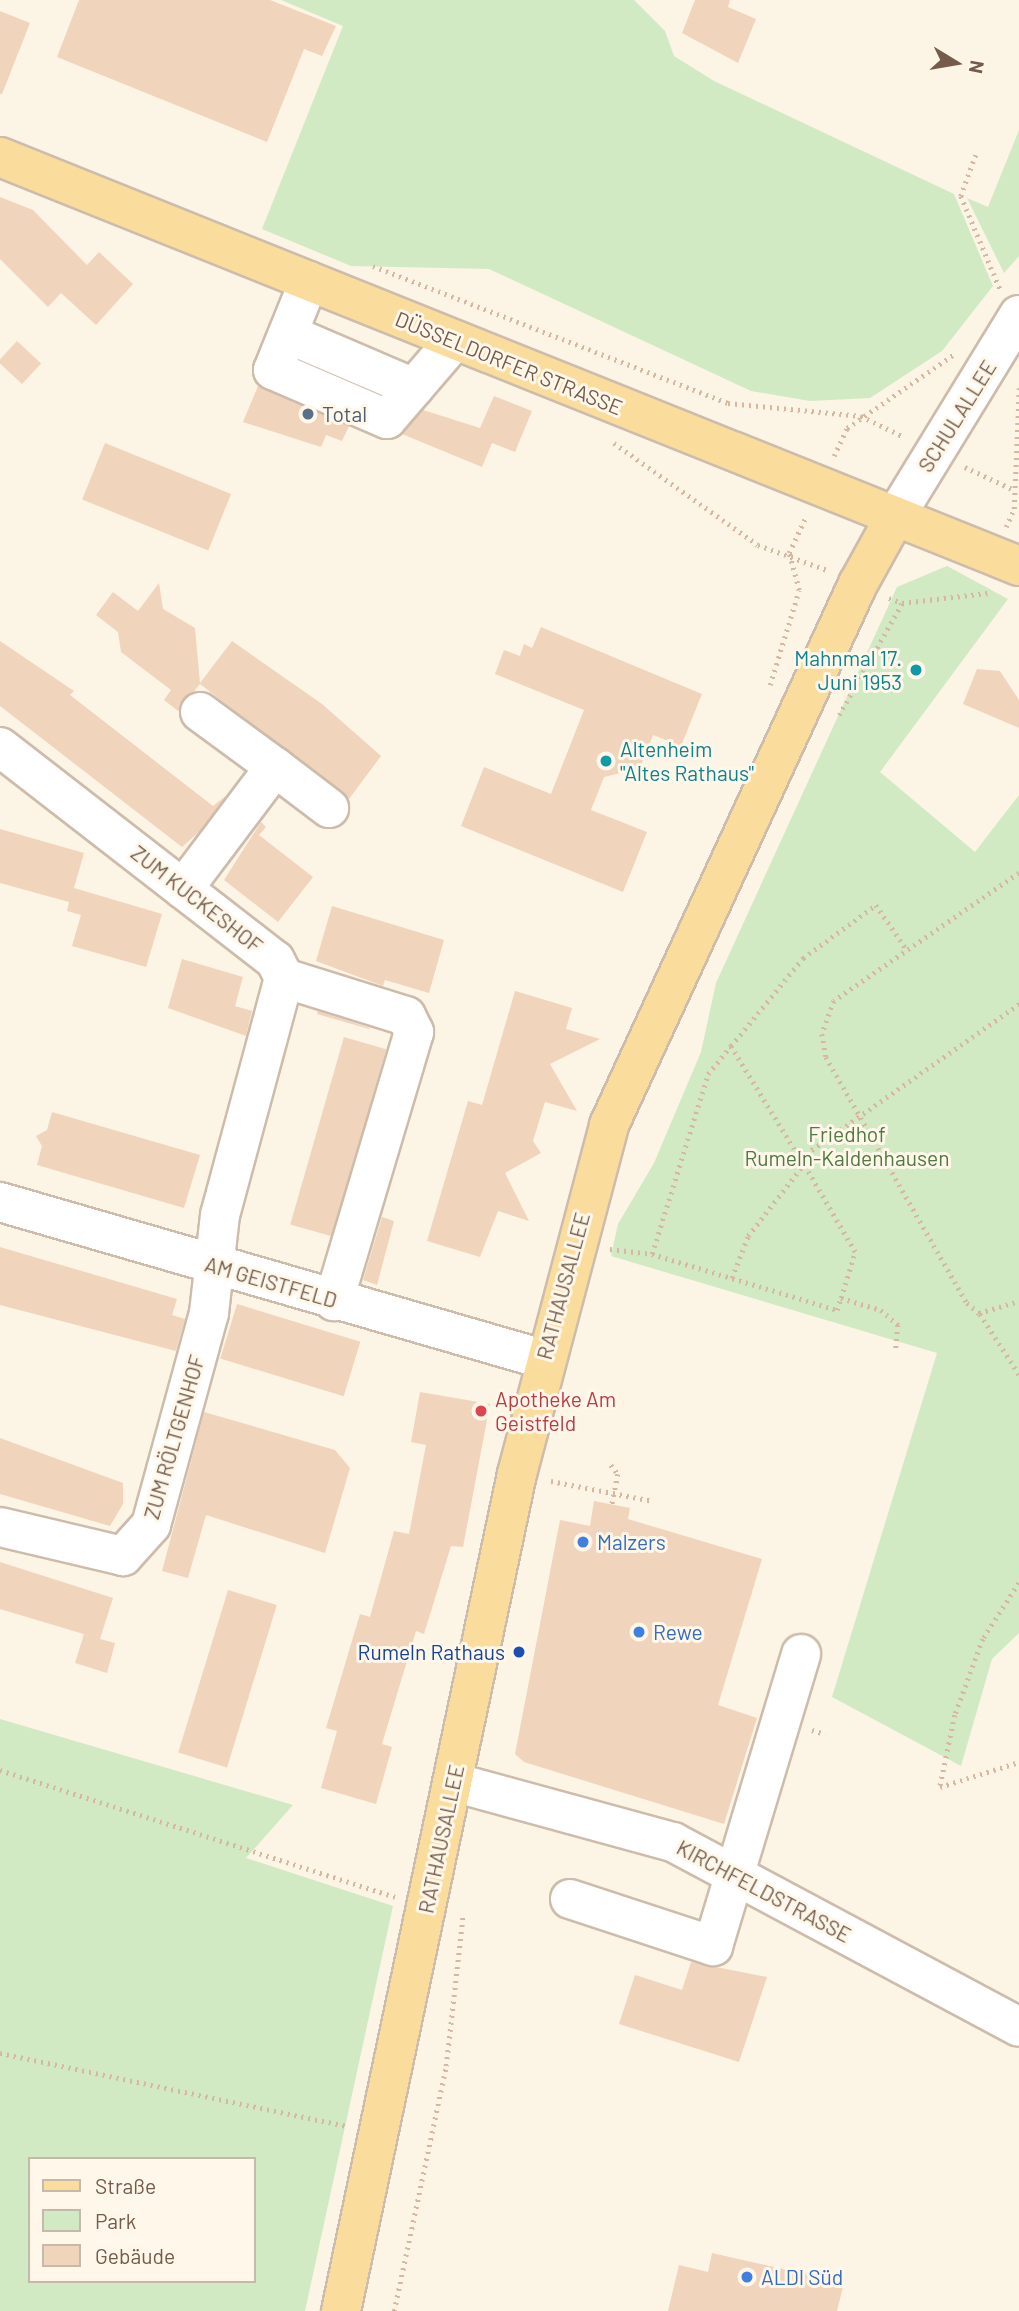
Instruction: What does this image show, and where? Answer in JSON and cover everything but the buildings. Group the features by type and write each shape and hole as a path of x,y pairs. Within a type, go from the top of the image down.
{"main road":[{"name":"DÜSSELDORFER STRASSE","path":"0,157 1019,566"},
{"name":"RATHAUSALLEE","path":"341,2311 453,1782 540,1479 543,1359 609,1125 665,995 895,517"}],"street":[{"path":"309,281 285,342 407,395 455,340"},
{"name":"SCHULALLEE","path":"895,517 1011,305"},
{"path":"200,712 330,808"},
{"name":"ZUM KUCKESHOF","path":"0,747 275,960 284,978"},
{"path":"183,889 275,767"},
{"path":"215,1266 220,1215 284,978 406,1016 414,1032 334,1301"},
{"name":"AM GEISTFELD","path":"0,1202 334,1301 543,1359"},
{"name":"ZUM RÖLTGENHOF","path":"0,1527 100,1555 123,1556 139,1543 150,1525 209,1313 215,1266"},
{"path":"570,1899 713,1946 801,1654"},
{"name":"KIRCHFELDSTRASSE","path":"453,1782 673,1842 735,1872 1019,2028"}],"path":[{"path":"976,155 961,196 1011,305"},
{"path":"861,416 962,348"},
{"path":"1019,388 1014,490 1019,514"},
{"path":"835,721 902,603 974,594"},
{"path":"1019,873 907,950 825,1013 827,1057 967,1303 979,1313 1019,1374"},
{"path":"652,1254 708,1074 803,958 876,905 907,950"},
{"path":"800,1158 1018,1006"},
{"path":"575,1239 652,1254 837,1310 855,1252 731,1046"},
{"path":"732,1278 748,1236 804,1164"},
{"path":"841,1298 881,1311 898,1325 896,1348"},
{"path":"979,1313 1019,1301"},
{"path":"611,1465 618,1474 612,1505"},
{"path":"540,1479 653,1502"},
{"path":"1019,1583 983,1639 955,1715 940,1787 1019,1762"},
{"path":"0,1770 407,1900"},
{"path":"394,2311 446,2066 466,1900"},
{"path":"0,2053 361,2129"}],"green space":[{"path":"281,0 634,0 665,31 674,56 714,81 954,194 993,286 942,351 870,398 810,401 751,391 489,269 351,266 262,229 343,26"},
{"path":"1019,130 1019,256 1004,273 967,198 988,207"},
{"name":"Friedhof Rumeln-Kaldenhausen","path":"947,566 1008,599 880,772 975,852 1019,795 1019,1633 992,1659 961,1766 832,1697 937,1353 611,1256 618,1224 654,1163 701,1052 716,983 897,587"},
{"path":"0,1719 293,1805 246,1858 393,1906 305,2311 0,2311"}],"place":[{"name":"Total","path":"308,414"},
{"name":"Mahnmal 17. Juni 1953","path":"916,670"},
{"name":"Altenheim \"Altes Rathaus\"","path":"606,761"},
{"name":"Apotheke Am Geistfeld","path":"481,1411"},
{"name":"Malzers","path":"583,1542"},
{"name":"Rewe","path":"639,1632"},
{"name":"Rumeln Rathaus","path":"519,1652"},
{"name":"ALDI Süd","path":"747,2277"}]}
